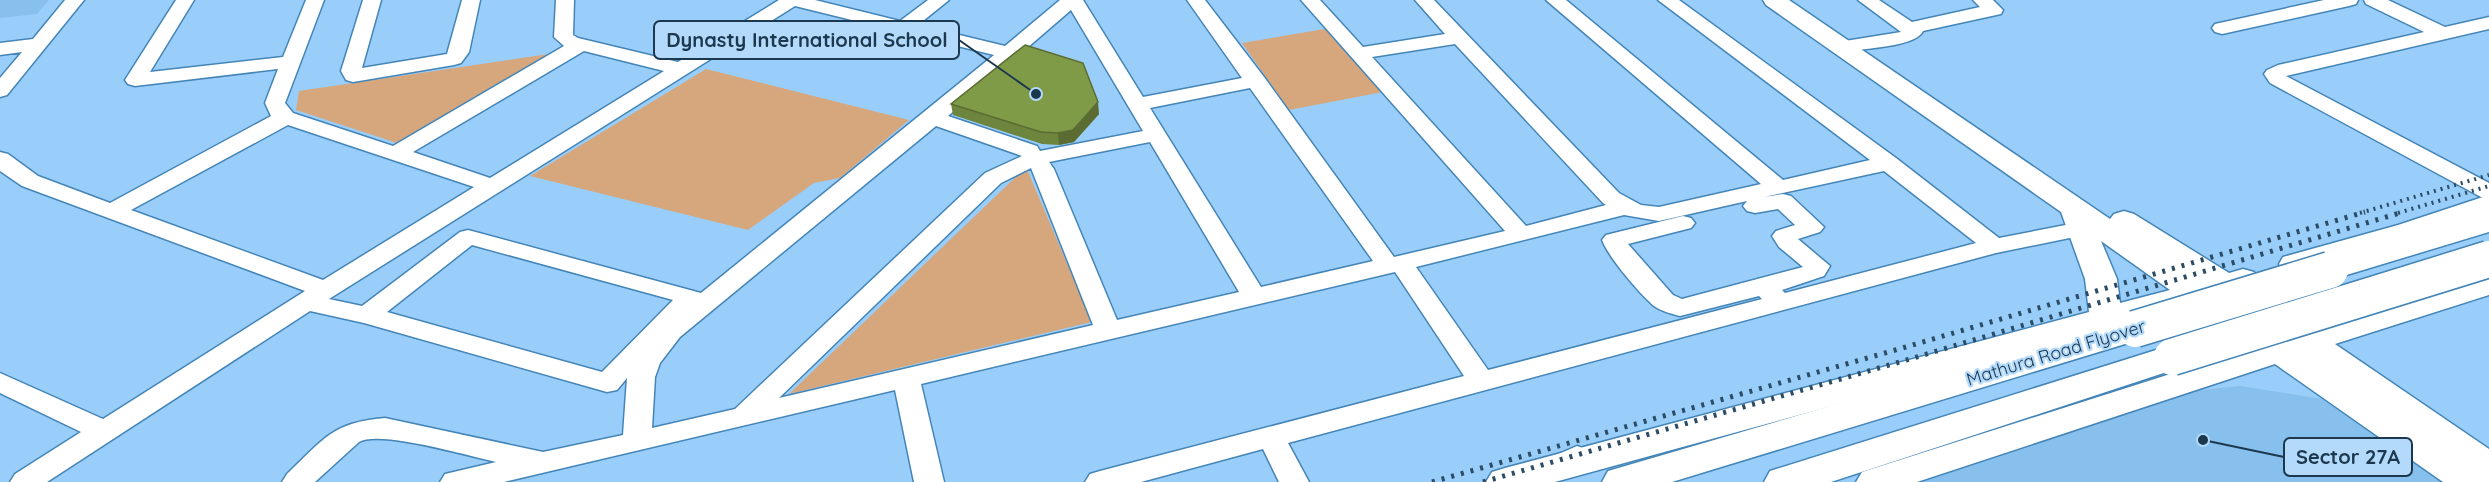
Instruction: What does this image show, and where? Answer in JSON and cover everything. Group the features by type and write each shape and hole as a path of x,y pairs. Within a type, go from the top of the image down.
{"highway":[{"name":"Mathura Road Flyover","path":"1622,482 2489,222"},
{"name":"Mathura Road Flyover","path":"1784,482 2166,359 2489,260"},
{"path":"1534,482 1577,461"}],"main road":[{"path":"1774,0 2077,218 2209,288"},
{"path":"1786,0 2398,417 2489,467"},
{"path":"1505,482 1955,361 2409,231 2489,204"},
{"path":"2077,218 2101,279 2106,318"},
{"path":"2298,263 2300,273 2313,284 2349,306 2391,315"},
{"path":"1875,482 2489,284"},
{"path":"2355,388 2351,363 2346,351 2358,342 2478,304 2489,295"},
{"path":"2139,308 2167,318 2197,336 2217,357 2232,365 2355,388"},
{"path":"2398,417 2470,482"}],"street":[{"path":"0,91 75,0"},
{"path":"185,0 135,80 290,62"},
{"path":"315,0 275,103 279,112 286,117 492,186"},
{"path":"372,0 351,71 354,76 454,59 459,52 471,0"},
{"path":"565,0 562,29 564,37 571,42 681,69"},
{"path":"25,482 316,296 792,0 1009,53"},
{"path":"903,27 939,0"},
{"path":"637,442 641,377 648,360 671,331 933,118 1073,0 1254,296"},
{"path":"1197,0 1482,380"},
{"path":"1310,0 1521,235"},
{"path":"1424,0 1623,208 1640,213 1659,214 1888,163"},
{"path":"1555,0 1778,187"},
{"path":"1667,0 1888,163 1994,246"},
{"path":"1852,45 1905,37 1914,32 1867,0"},
{"path":"1911,28 1994,10 1982,0"},
{"path":"2222,28 2349,0"},
{"path":"2373,0 2444,34"},
{"path":"2489,23 2285,69 2274,74 2288,84 2478,178 2489,192"},
{"path":"1358,54 1461,37"},
{"path":"0,49 37,44"},
{"path":"394,154 582,44"},
{"path":"1137,104 1257,81"},
{"path":"112,211 286,117"},
{"path":"933,118 1029,151 1036,159 1043,169 1108,330"},
{"path":"743,417 993,178 1009,168 1036,159 1154,135"},
{"path":"0,159 30,181 112,211 316,296 368,315 607,383 691,297 468,237 368,315"},
{"path":"1783,201 1812,227 1784,236 1787,242 1818,266 1815,271 1772,295 1680,308 1671,306 1618,250 1614,240 1783,201"},
{"path":"455,482 542,461 637,442 1254,296 1398,268 1623,208"},
{"path":"1597,216 1620,238"},
{"path":"1100,482 1482,380 1772,295 1994,246 2077,218"},
{"path":"906,378 929,482"},
{"path":"0,382 104,431"},
{"path":"297,482 345,439 357,431 370,429 385,428 542,461"},
{"path":"1271,437 1294,482"}],"shaded area":[{"path":"0,0 49,0 37,14 0,18"},
{"path":"1330,28 1383,92 1289,110 1242,43"},
{"path":"549,54 397,143 296,110 299,91"},
{"path":"706,69 909,120 840,178 814,183 748,230 530,176"},
{"path":"1026,167 1092,322 789,394"},
{"path":"2240,386 2322,399 2441,482 1892,482 2178,392"}],"building":[{"path":"1025,45 1083,63 1098,102 1073,130 1058,133 1041,132 951,104"}],"railway":[{"path":"2360,213 2489,175"},
{"path":"2398,213 2489,186"},
{"path":"1432,482 1899,349 2365,212"},
{"path":"1483,482 1910,359 2403,212"}],"place":[{"name":"Dynasty International School","path":"1036,94"},
{"name":"Sector 27A","path":"2203,440"}]}
